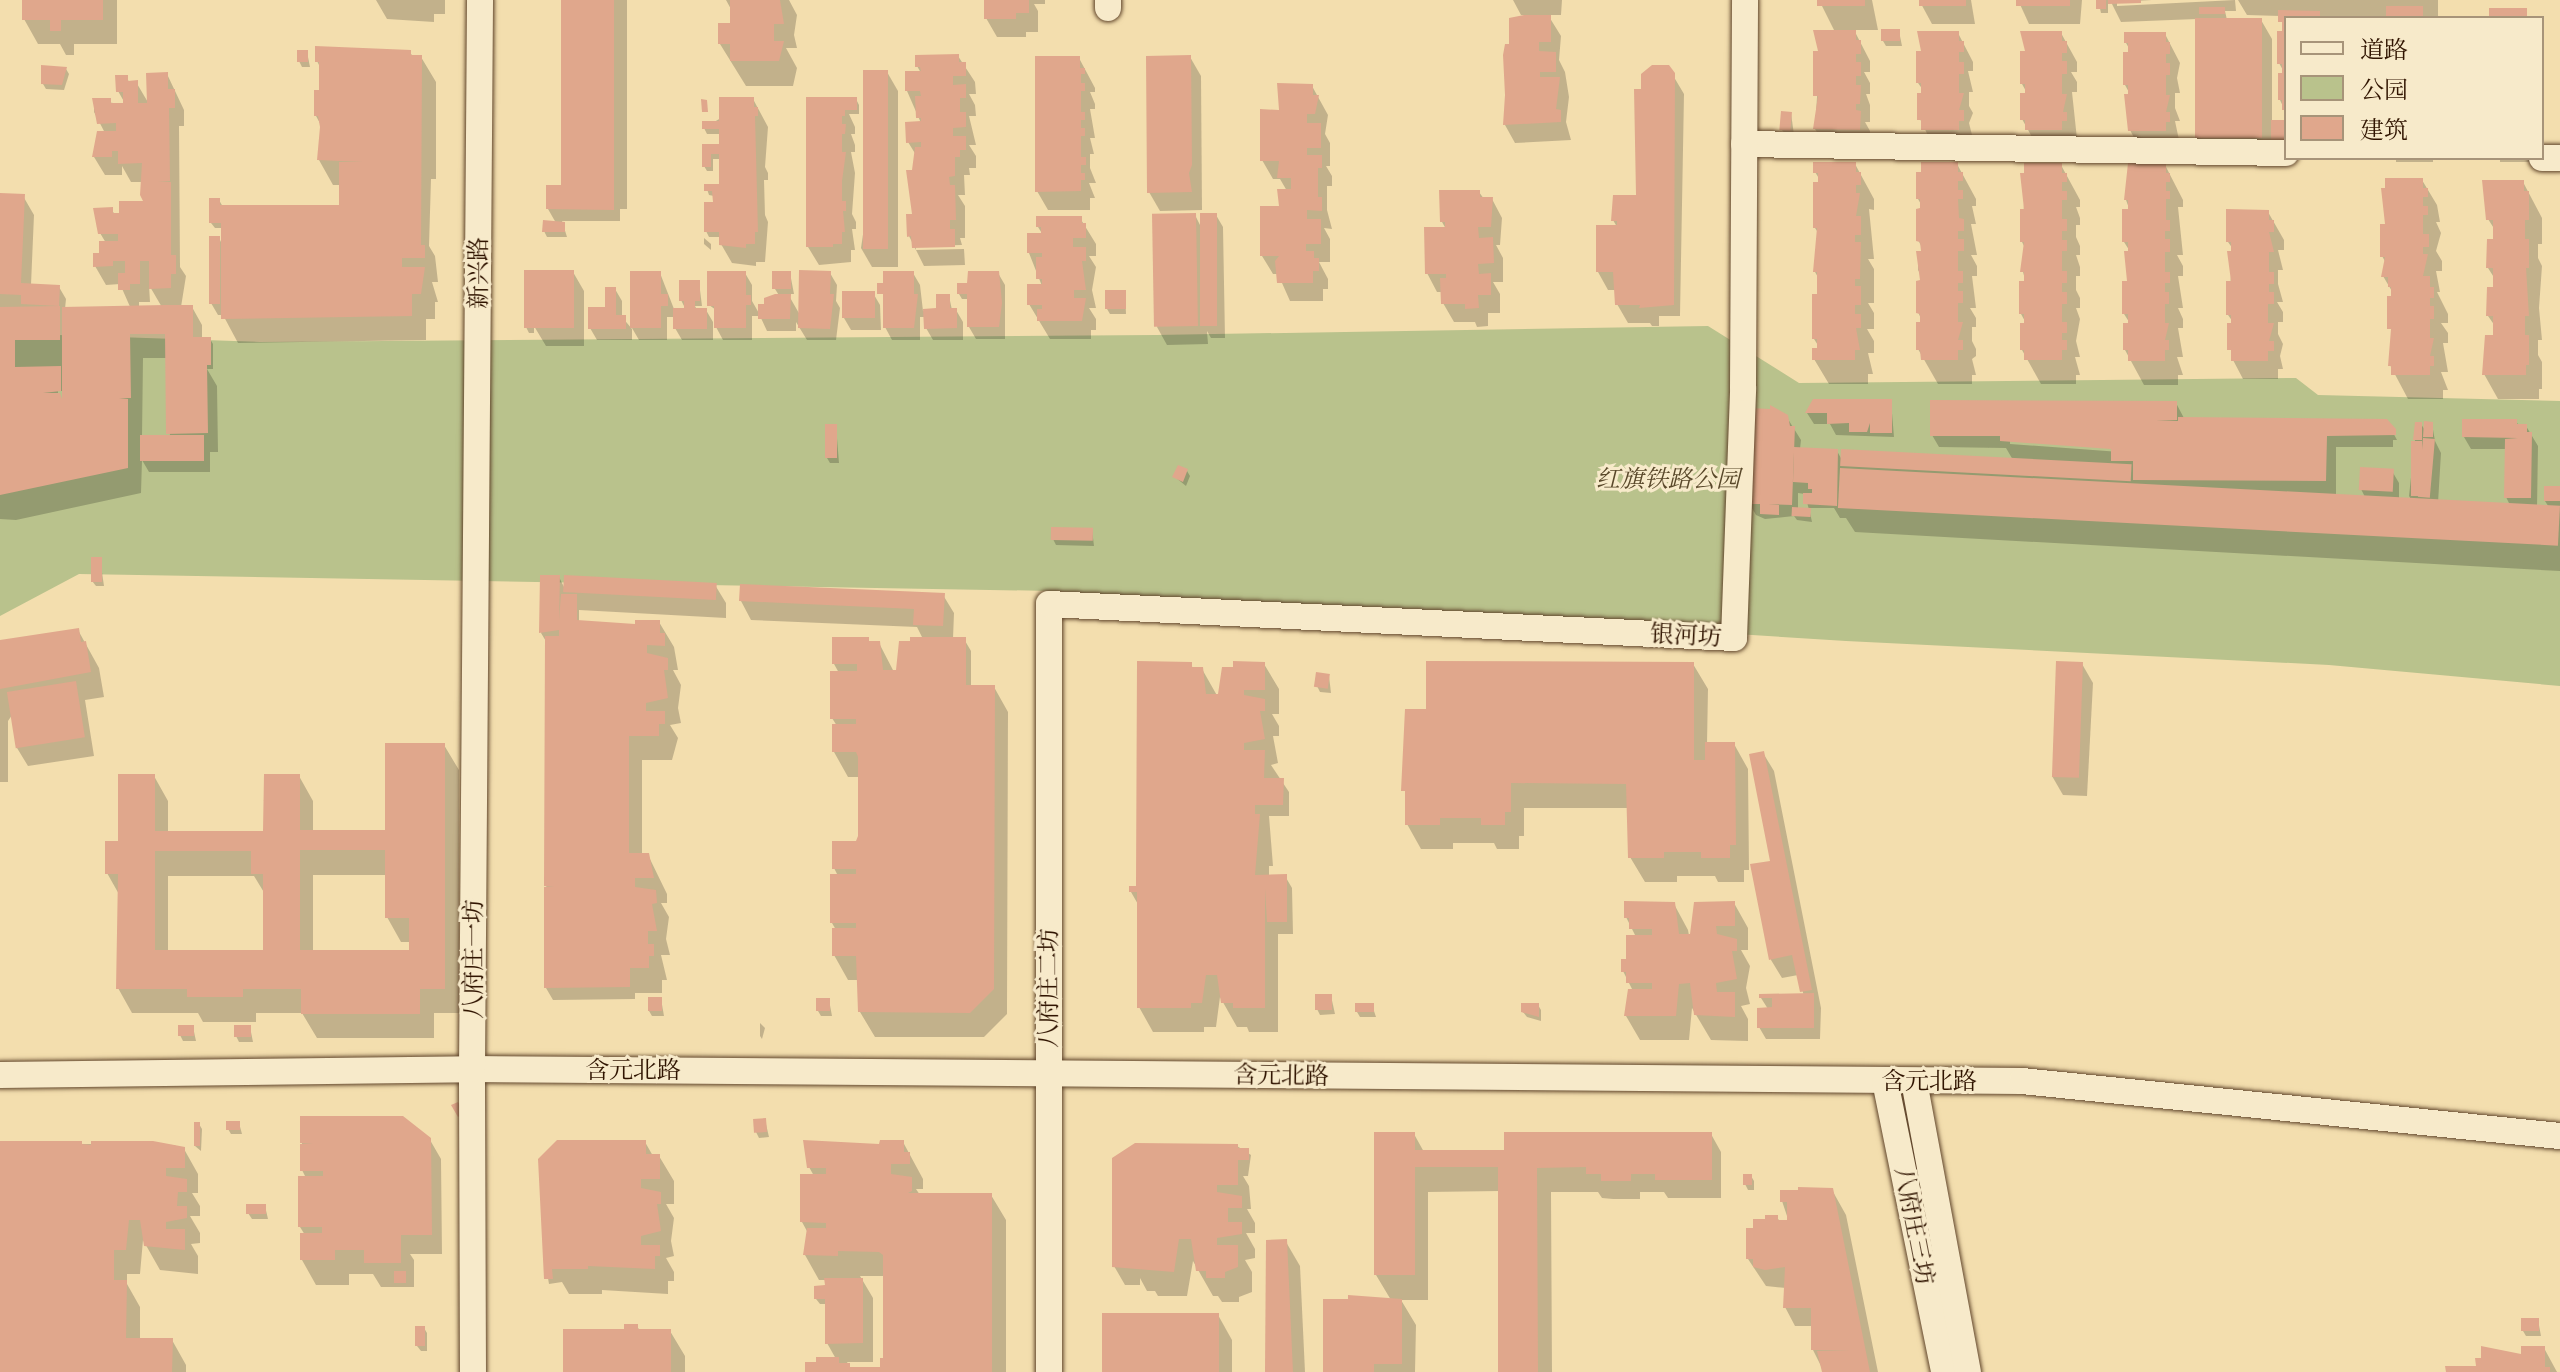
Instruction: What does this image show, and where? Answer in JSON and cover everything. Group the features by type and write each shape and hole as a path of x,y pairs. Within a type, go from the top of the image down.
{"street":[{"name":"新兴路","path":"476,546 480,0"},
{"name":"银河坊","path":"1049,604 1734,638 1743,388 1745,0"},
{"path":"1744,144 2284,153"},
{"name":"八府庄一坊","path":"473,1372 476,546"},
{"name":"八府庄二坊","path":"1049,604 1049,1372"},
{"name":"含元北路","path":"0,1075 472,1069 2022,1081 2560,1136"},
{"name":"八府庄三坊","path":"1885,1081 1944,1372"},
{"name":"八府庄三坊","path":"1914,1081 1968,1372"}],"green space":[{"name":"红旗铁路公园","path":"1708,326 1799,383 2296,378 2318,395 2560,401 2560,686 2329,665 1846,641 1052,591 79,574 0,616 0,333 260,342 1156,335"}],"building":[{"path":"22,0 103,0 103,20 61,20 61,31 50,31 50,20 22,20"},
{"path":"561,0 614,0 614,210 546,209 546,185 561,185"},
{"path":"730,0 780,0 784,24 774,24 774,41 784,41 779,61 730,61 730,44 718,44 718,23 730,23"},
{"path":"984,0 1029,0 1029,13 1016,13 1016,19 984,19"},
{"path":"1817,0 1865,0 1865,6 1817,6"},
{"path":"1919,0 1966,0 1966,6 1919,6"},
{"path":"2016,0 2070,0 2070,6 2016,6"},
{"path":"2096,0 2106,0 2106,9 2096,9"},
{"path":"2108,0 2141,0 2141,3 2108,4"},
{"path":"2386,6 2423,6 2423,16 2386,16"},
{"path":"2199,7 2225,7 2225,14 2199,14"},
{"path":"2489,8 2527,8 2527,16 2489,16"},
{"path":"2278,10 2320,11 2320,16 2284,16 2284,110 2282,100 2278,100 2278,73 2282,73 2282,64 2277,64 2277,31 2282,31 2282,22 2278,22"},
{"path":"1551,15 1551,42 1539,42 1539,51 1556,52 1556,72 1540,72 1540,77 1560,77 1556,109 1561,110 1561,122 1503,125 1503,55 1505,44 1509,44 1509,18"},
{"path":"2195,18 2262,18 2262,138 2195,138"},
{"path":"1881,29 1900,29 1900,41 1881,41"},
{"path":"1813,30 1856,30 1856,40 1861,40 1861,54 1856,54 1856,62 1861,62 1861,76 1856,76 1856,85 1861,85 1860,104 1856,104 1856,110 1861,111 1860,130 1813,129 1818,96 1813,96 1813,51 1818,51"},
{"path":"1917,31 1959,31 1959,41 1964,41 1964,52 1959,52 1959,62 1964,62 1964,74 1959,74 1959,93 1964,93 1959,110 1964,110 1964,121 1959,121 1959,130 1921,130 1921,120 1917,120 1917,93 1921,93 1921,83 1916,83 1916,51 1921,51"},
{"path":"2020,31 2062,31 2062,41 2067,41 2067,53 2062,53 2062,61 2067,61 2067,74 2062,74 2062,94 2067,94 2063,112 2067,112 2067,121 2062,121 2062,130 2025,130 2025,120 2020,120 2020,93 2025,93 2025,84 2020,84 2020,51 2025,51"},
{"path":"2124,32 2166,32 2166,42 2170,42 2166,63 2170,63 2170,75 2166,75 2166,95 2170,95 2166,112 2170,112 2170,122 2166,122 2166,131 2128,131 2124,94 2128,94 2128,85 2123,85 2123,52 2128,52 2128,43 2124,43"},
{"path":"315,46 411,50 411,55 422,55 421,245 425,245 425,258 402,258 402,267 425,267 421,294 412,294 412,316 221,319 221,223 209,223 209,198 220,198 220,205 339,205 339,162 363,162 317,160 320,127 318,116 314,116 314,90 319,90 319,62 315,62"},
{"path":"297,50 308,50 308,62 297,62"},
{"path":"959,54 959,62 966,62 966,76 953,76 953,85 966,84 966,98 960,98 960,112 966,112 966,127 953,128 953,136 966,136 966,150 960,150 960,157 955,157 955,176 949,177 950,185 955,185 956,220 950,220 950,229 955,229 955,247 912,248 911,236 907,237 906,214 912,214 906,170 912,170 915,147 921,147 921,142 906,143 905,122 921,121 921,118 916,118 915,96 921,96 920,91 905,91 905,71 921,71 920,67 915,67 915,55"},
{"path":"1191,55 1192,165 1189,173 1192,192 1147,193 1146,56"},
{"path":"1035,56 1080,56 1080,68 1085,68 1085,74 1081,74 1085,91 1081,91 1081,112 1085,112 1085,120 1081,120 1081,128 1085,128 1085,136 1081,136 1081,157 1086,157 1086,165 1081,165 1085,180 1081,180 1081,191 1035,192"},
{"path":"41,65 67,67 62,85 41,84"},
{"path":"1652,65 1669,65 1675,73 1674,305 1639,308 1640,305 1615,305 1613,272 1596,272 1596,225 1617,225 1617,221 1611,221 1613,195 1636,195 1634,89 1641,89 1641,74"},
{"path":"863,70 888,70 888,249 863,249"},
{"path":"168,72 168,89 175,89 175,108 169,108 170,181 158,182 171,182 171,255 176,255 176,274 171,274 171,288 149,289 149,261 140,261 140,284 130,284 130,290 118,290 118,273 125,273 125,261 113,261 113,266 93,267 93,253 99,253 99,241 118,241 118,234 98,234 93,208 113,207 113,213 119,213 119,201 143,201 140,195 142,163 118,164 118,151 112,151 112,157 92,157 97,131 116,131 116,123 97,124 92,98 111,98 111,103 123,103 123,92 116,92 115,75 128,75 128,81 138,80 138,103 147,103 146,73"},
{"path":"1277,83 1313,84 1313,95 1319,95 1315,114 1307,114 1307,123 1321,123 1321,148 1307,148 1307,155 1322,155 1322,168 1318,168 1318,197 1322,197 1322,211 1307,210 1307,219 1321,219 1321,244 1306,244 1306,251 1314,251 1314,258 1319,258 1319,271 1313,271 1313,283 1277,283 1275,261 1279,256 1260,256 1260,206 1279,206 1277,189 1291,189 1291,178 1277,178 1279,161 1260,161 1260,109 1279,110"},
{"path":"719,97 754,97 754,107 758,107 758,116 755,116 758,232 755,232 755,244 746,244 746,248 719,245 719,232 704,232 704,202 713,202 712,191 704,191 704,184 719,184 719,154 711,154 711,167 702,167 702,144 719,144 719,129 702,129 702,121 719,121"},
{"path":"806,97 857,97 857,110 845,110 845,116 842,116 842,124 846,124 845,134 842,134 842,152 846,152 842,181 842,201 846,201 846,211 843,211 845,232 842,232 842,244 833,244 833,247 806,247"},
{"path":"701,99 707,100 708,112 702,112"},
{"path":"1781,111 1792,112 1790,131 1779,130"},
{"path":"2271,120 2284,120 2284,140 2271,140"},
{"path":"1813,162 1856,162 1856,172 1861,172 1861,185 1856,185 1856,193 1860,193 1856,216 1861,216 1861,235 1855,235 1855,242 1861,242 1860,279 1855,279 1855,286 1861,286 1861,305 1855,305 1855,314 1861,314 1861,328 1856,328 1860,350 1855,350 1855,360 1812,360 1812,348 1817,348 1817,339 1812,339 1812,294 1817,294 1817,272 1813,272 1817,228 1813,228 1813,182 1818,182 1818,173 1813,173"},
{"path":"1921,162 1958,162 1958,172 1963,172 1963,181 1958,181 1958,190 1963,190 1963,199 1958,199 1959,218 1964,219 1964,231 1958,231 1958,239 1964,239 1964,251 1958,251 1958,271 1963,271 1963,283 1958,283 1958,291 1963,291 1963,303 1958,303 1958,322 1963,322 1958,340 1963,340 1963,350 1958,350 1958,360 1921,360 1920,350 1916,350 1916,322 1920,322 1920,314 1916,313 1916,281 1920,280 1916,251 1921,251 1920,242 1916,241 1916,209 1920,208 1920,199 1916,199 1916,172 1921,172"},
{"path":"2024,163 2062,163 2062,173 2067,173 2067,182 2062,182 2062,191 2067,191 2067,200 2062,200 2062,219 2067,219 2067,231 2062,231 2062,240 2067,240 2067,251 2062,251 2062,271 2067,271 2067,283 2062,283 2062,292 2067,292 2067,304 2062,304 2062,322 2067,322 2067,333 2062,333 2062,340 2067,340 2067,350 2062,350 2062,360 2024,360 2024,350 2020,350 2020,323 2024,323 2024,314 2019,314 2019,281 2024,281 2024,272 2020,272 2024,242 2020,242 2020,209 2024,209 2020,173 2024,173"},
{"path":"2128,163 2166,163 2166,173 2170,173 2170,182 2166,182 2166,191 2170,191 2170,199 2166,199 2166,220 2170,220 2170,231 2165,231 2165,239 2170,239 2170,252 2165,252 2165,272 2170,272 2170,283 2165,283 2165,292 2169,292 2169,304 2165,304 2165,323 2169,323 2165,340 2169,340 2169,350 2165,350 2165,361 2128,361 2128,350 2123,350 2123,323 2128,323 2128,314 2122,314 2122,281 2127,281 2124,251 2128,251 2128,242 2122,242 2122,209 2128,209 2128,200 2124,200"},
{"path":"2385,178 2423,178 2423,188 2428,188 2428,197 2423,197 2423,206 2428,206 2428,215 2423,215 2423,234 2429,234 2429,247 2423,247 2423,254 2428,254 2423,276 2430,276 2430,287 2434,287 2434,298 2430,298 2430,306 2434,306 2434,319 2430,319 2430,338 2434,338 2430,356 2434,356 2434,366 2430,366 2430,375 2391,375 2391,366 2388,366 2391,329 2387,329 2387,296 2391,296 2391,287 2388,287 2388,277 2381,277 2385,257 2380,257 2380,224 2385,224 2381,188 2385,188"},
{"path":"2482,180 2524,180 2524,191 2529,191 2529,220 2525,220 2525,239 2529,239 2529,268 2526,268 2529,316 2525,316 2525,335 2529,335 2529,365 2526,365 2526,375 2482,375 2485,335 2493,335 2493,316 2486,316 2487,287 2493,287 2493,268 2486,268 2487,239 2493,239 2493,220 2486,220"},
{"path":"1439,190 1480,190 1480,197 1493,197 1491,227 1478,227 1479,238 1493,237 1494,263 1478,264 1479,274 1491,273 1491,295 1478,295 1479,308 1465,309 1465,304 1441,304 1440,278 1446,278 1446,274 1425,274 1424,227 1445,227 1445,222 1440,222"},
{"path":"0,193 25,194 21,283 60,285 59,306 21,304 21,295 0,294"},
{"path":"2226,209 2269,210 2269,220 2274,220 2274,232 2269,232 2274,252 2269,252 2269,272 2274,272 2274,284 2269,284 2269,292 2274,292 2274,304 2268,304 2268,323 2274,323 2269,341 2274,341 2274,351 2268,351 2268,361 2231,361 2231,350 2227,350 2227,323 2231,323 2231,315 2226,315 2226,281 2231,281 2227,251 2231,251 2231,242 2226,242"},
{"path":"1196,213 1198,326 1154,327 1152,214"},
{"path":"1200,213 1217,213 1217,326 1200,326"},
{"path":"1036,216 1082,216 1082,223 1086,223 1086,238 1073,238 1073,247 1086,247 1086,261 1082,261 1086,290 1074,290 1074,298 1086,298 1082,321 1037,321 1037,309 1042,309 1042,305 1027,305 1027,284 1042,284 1042,279 1036,279 1036,257 1042,257 1042,253 1027,253 1027,233 1041,233 1041,227 1036,227"},
{"path":"543,220 565,222 565,232 542,232"},
{"path":"209,236 220,236 220,304 209,304"},
{"path":"524,270 574,270 574,328 524,328"},
{"path":"799,270 831,271 830,294 834,294 830,329 798,328"},
{"path":"630,271 661,271 661,294 668,294 668,306 661,306 661,328 630,328"},
{"path":"707,271 746,271 746,295 751,295 751,305 746,305 746,328 714,328 714,306 707,306"},
{"path":"772,271 791,271 791,289 772,289"},
{"path":"883,271 914,271 914,294 918,294 914,328 883,328 883,294 877,294 877,283 883,283"},
{"path":"968,271 999,271 1002,303 999,327 967,327 967,294 957,294 957,283 967,283"},
{"path":"679,280 700,280 700,301 695,301 695,308 707,308 707,329 673,329 673,308 684,308 684,301 679,301"},
{"path":"605,287 616,287 616,315 626,315 626,329 588,329 588,307 605,307"},
{"path":"1105,290 1126,290 1126,309 1105,309"},
{"path":"842,291 875,291 875,318 842,318"},
{"path":"791,294 790,319 758,319 758,304 764,304 764,298"},
{"path":"936,294 950,294 950,308 957,308 957,328 924,329 923,309 936,308"},
{"path":"193,305 193,337 211,337 211,365 207,365 208,433 166,434 165,334 130,334 131,398 119,398 128,399 128,468 0,495 0,307 60,306 60,340 15,340 15,367 61,366 61,391 43,393 60,393 62,399 62,307"},
{"path":"1813,399 1892,399 1892,433 1870,433 1870,423 1867,432 1849,432 1849,423 1827,424 1827,413 1805,413"},
{"path":"1930,400 2177,401 2177,420 2156,421 2178,421 2178,417 2387,419 2396,429 2396,435 2327,436 2326,481 2133,480 2133,461 2111,461 2111,449 2000,441 2000,436 1930,436"},
{"path":"1770,405 1788,415 1790,426 1795,426 1792,505 1768,504 1779,505 1779,515 1760,514 1760,504 1747,504 1750,408 1770,409"},
{"path":"2462,419 2517,419 2517,424 2527,424 2527,432 2532,432 2531,498 2504,498 2505,439 2518,438 2462,437"},
{"path":"2424,421 2433,422 2433,437 2423,437"},
{"path":"2415,422 2422,422 2422,440 2413,440"},
{"path":"825,424 837,424 837,458 825,458"},
{"path":"140,435 204,435 204,461 140,461"},
{"path":"2423,438 2435,439 2430,498 2418,497"},
{"path":"2411,441 2422,441 2422,496 2411,496"},
{"path":"1794,447 1838,449 1837,506 1803,504 1803,493 1812,493 1812,489 1808,489 1808,483 1793,482"},
{"path":"1841,449 2132,464 2131,481 1840,466"},
{"path":"1178,465 1188,469 1183,482 1172,477"},
{"path":"2360,467 2394,469 2393,492 2359,490"},
{"path":"1840,468 2560,506 2558,546 1838,508"},
{"path":"2544,486 2560,486 2560,501 2544,501"},
{"path":"1792,507 1811,508 1811,517 1792,516"},
{"path":"1051,527 1093,528 1093,541 1051,540"},
{"path":"91,557 102,557 102,582 91,582"},
{"path":"540,575 560,575 559,620 561,594 577,594 577,620 635,624 635,620 660,620 660,633 665,633 665,646 647,645 647,653 668,658 668,670 664,670 668,698 646,703 646,711 665,711 665,724 659,724 659,736 629,736 629,853 649,853 654,878 635,878 635,887 656,890 657,903 652,904 657,931 648,931 648,944 654,944 654,956 649,956 649,968 630,968 630,987 544,988 544,887 554,887 544,886 545,636 559,636 559,630 539,633"},
{"path":"564,575 717,583 716,600 563,592"},
{"path":"740,584 945,593 943,626 913,625 914,609 739,601"},
{"path":"79,628 81,642 86,641 91,672 0,689 0,640"},
{"path":"832,637 869,637 869,641 880,641 883,670 896,670 899,641 910,641 910,637 966,637 966,685 995,685 994,989 970,1013 858,1012 856,956 832,956 832,928 856,928 856,923 830,923 830,874 856,874 856,869 832,869 832,841 856,841 858,836 858,757 856,752 832,752 832,724 856,724 856,719 830,719 830,671 857,671 857,664 832,664"},
{"path":"1137,661 1192,662 1192,667 1203,667 1206,694 1218,694 1222,667 1233,667 1233,661 1265,662 1265,690 1244,690 1244,695 1265,699 1265,711 1260,711 1265,739 1244,743 1244,750 1265,750 1264,778 1284,778 1283,805 1255,805 1255,814 1260,814 1255,875 1287,874 1287,922 1267,922 1265,889 1265,1008 1233,1008 1233,1003 1221,1003 1217,975 1206,975 1202,1003 1191,1003 1191,1008 1137,1008 1137,892 1129,892 1129,886 1136,886"},
{"path":"1426,661 1694,662 1694,760 1705,760 1705,742 1735,742 1736,845 1730,845 1730,858 1701,858 1701,852 1664,852 1664,858 1628,858 1626,784 1511,783 1511,812 1505,812 1505,825 1481,825 1481,818 1440,818 1440,825 1405,825 1405,791 1401,791 1405,709 1426,709"},
{"path":"2056,661 2083,662 2079,778 2052,777"},
{"path":"1316,672 1330,674 1328,689 1314,687"},
{"path":"76,681 85,737 16,748 7,692"},
{"path":"385,743 445,743 445,989 420,989 420,1014 301,1014 301,989 243,989 243,997 187,997 187,989 116,989 118,874 105,874 105,841 118,841 118,774 155,774 155,831 263,831 264,774 300,774 300,830 385,830","holes":["300,850 385,850 385,918 409,918 409,950 300,950","155,851 251,851 251,874 263,874 263,950 155,950"]},
{"path":"1764,751 1812,990 1800,992 1792,955 1769,960 1750,864 1770,861 1749,754"},
{"path":"1624,901 1675,902 1679,934 1690,934 1694,902 1735,901 1735,926 1716,926 1717,934 1737,939 1737,951 1732,951 1737,979 1716,983 1717,992 1735,992 1735,1017 1694,1015 1690,983 1679,984 1676,1016 1624,1016 1628,989 1652,989 1652,983 1626,983 1626,972 1621,972 1621,959 1626,959 1626,935 1652,935 1652,929 1629,929 1629,918 1624,918"},
{"path":"1814,993 1814,1028 1757,1028 1757,1008 1772,1007 1772,998 1759,998 1759,994"},
{"path":"1315,994 1332,994 1332,1010 1315,1010"},
{"path":"648,997 662,997 662,1011 648,1011"},
{"path":"816,998 830,998 830,1011 816,1011"},
{"path":"1355,1003 1374,1003 1374,1012 1355,1012"},
{"path":"1521,1003 1539,1003 1539,1017 1521,1012"},
{"path":"178,1025 194,1025 194,1036 178,1036"},
{"path":"234,1025 251,1025 251,1037 234,1037"},
{"path":"458,1102 464,1112 458,1117 451,1105"},
{"path":"300,1116 403,1116 431,1138 432,1235 401,1235 401,1263 364,1263 364,1250 335,1250 335,1260 300,1260 300,1233 322,1233 322,1227 298,1227 298,1176 323,1176 323,1171 300,1171 300,1144 313,1144 300,1143"},
{"path":"766,1118 767,1132 754,1133 753,1119"},
{"path":"226,1121 240,1121 240,1130 226,1130"},
{"path":"194,1122 200,1122 200,1146 194,1146"},
{"path":"1374,1132 1415,1132 1415,1150 1504,1150 1504,1132 1712,1132 1712,1180 1655,1180 1655,1174 1631,1174 1631,1181 1601,1181 1601,1174 1586,1174 1586,1167 1537,1168 1538,1372 1498,1372 1498,1167 1415,1167 1415,1275 1374,1275"},
{"path":"557,1140 646,1140 646,1154 660,1154 660,1179 641,1179 641,1188 661,1192 661,1204 657,1204 661,1231 641,1236 641,1245 660,1245 660,1256 655,1256 655,1269 588,1266 588,1269 552,1269 553,1279 544,1279 538,1159"},
{"path":"803,1140 879,1144 880,1140 904,1140 904,1152 910,1152 910,1164 891,1164 891,1174 912,1177 912,1191 908,1193 992,1193 992,1372 805,1372 805,1362 816,1362 816,1357 839,1357 839,1363 850,1363 850,1367 880,1367 880,1358 883,1358 883,1255 879,1252 838,1251 838,1256 803,1255 807,1228 826,1228 826,1223 800,1222 800,1174 826,1174 826,1168 807,1168"},
{"path":"0,1141 82,1141 82,1144 91,1145 91,1141 153,1141 185,1147 185,1168 166,1168 166,1176 187,1179 187,1192 178,1192 177,1206 187,1206 187,1218 166,1222 166,1229 185,1229 185,1250 144,1246 140,1220 129,1220 126,1250 114,1250 114,1280 127,1280 126,1338 173,1338 172,1372 0,1372"},
{"path":"1135,1143 1238,1144 1238,1148 1249,1148 1249,1160 1238,1160 1238,1185 1217,1185 1217,1192 1242,1196 1242,1208 1228,1208 1228,1222 1242,1222 1242,1234 1217,1238 1217,1245 1238,1245 1238,1267 1225,1272 1225,1278 1206,1278 1206,1271 1196,1271 1191,1239 1179,1239 1174,1272 1112,1267 1112,1158"},
{"path":"1743,1174 1752,1174 1752,1185 1743,1185"},
{"path":"1798,1187 1833,1188 1870,1372 1822,1372 1817,1351 1850,1350 1811,1350 1811,1308 1783,1308 1785,1267 1765,1270 1753,1267 1753,1259 1746,1259 1746,1228 1753,1228 1753,1219 1765,1219 1765,1215 1778,1215 1778,1220 1787,1220 1787,1202 1780,1202 1780,1190 1798,1190"},
{"path":"246,1204 266,1204 266,1214 246,1214"},
{"path":"1287,1239 1293,1372 1265,1372 1266,1240"},
{"path":"394,1271 406,1271 406,1283 394,1283"},
{"path":"824,1278 863,1278 863,1343 825,1344 825,1299 814,1299 814,1286 825,1285"},
{"path":"1348,1295 1402,1299 1402,1364 1374,1364 1374,1372 1323,1372 1323,1299 1348,1299"},
{"path":"1102,1313 1219,1313 1219,1372 1102,1372"},
{"path":"2521,1318 2539,1318 2539,1331 2521,1331"},
{"path":"624,1324 638,1324 638,1329 671,1329 671,1372 563,1372 563,1329 624,1329"},
{"path":"415,1326 425,1326 425,1346 415,1346"},
{"path":"2481,1346 2521,1354 2521,1346 2545,1346 2545,1367 2550,1367 2550,1372 2446,1372 2445,1366 2476,1366 2475,1358 2481,1358"}]}
